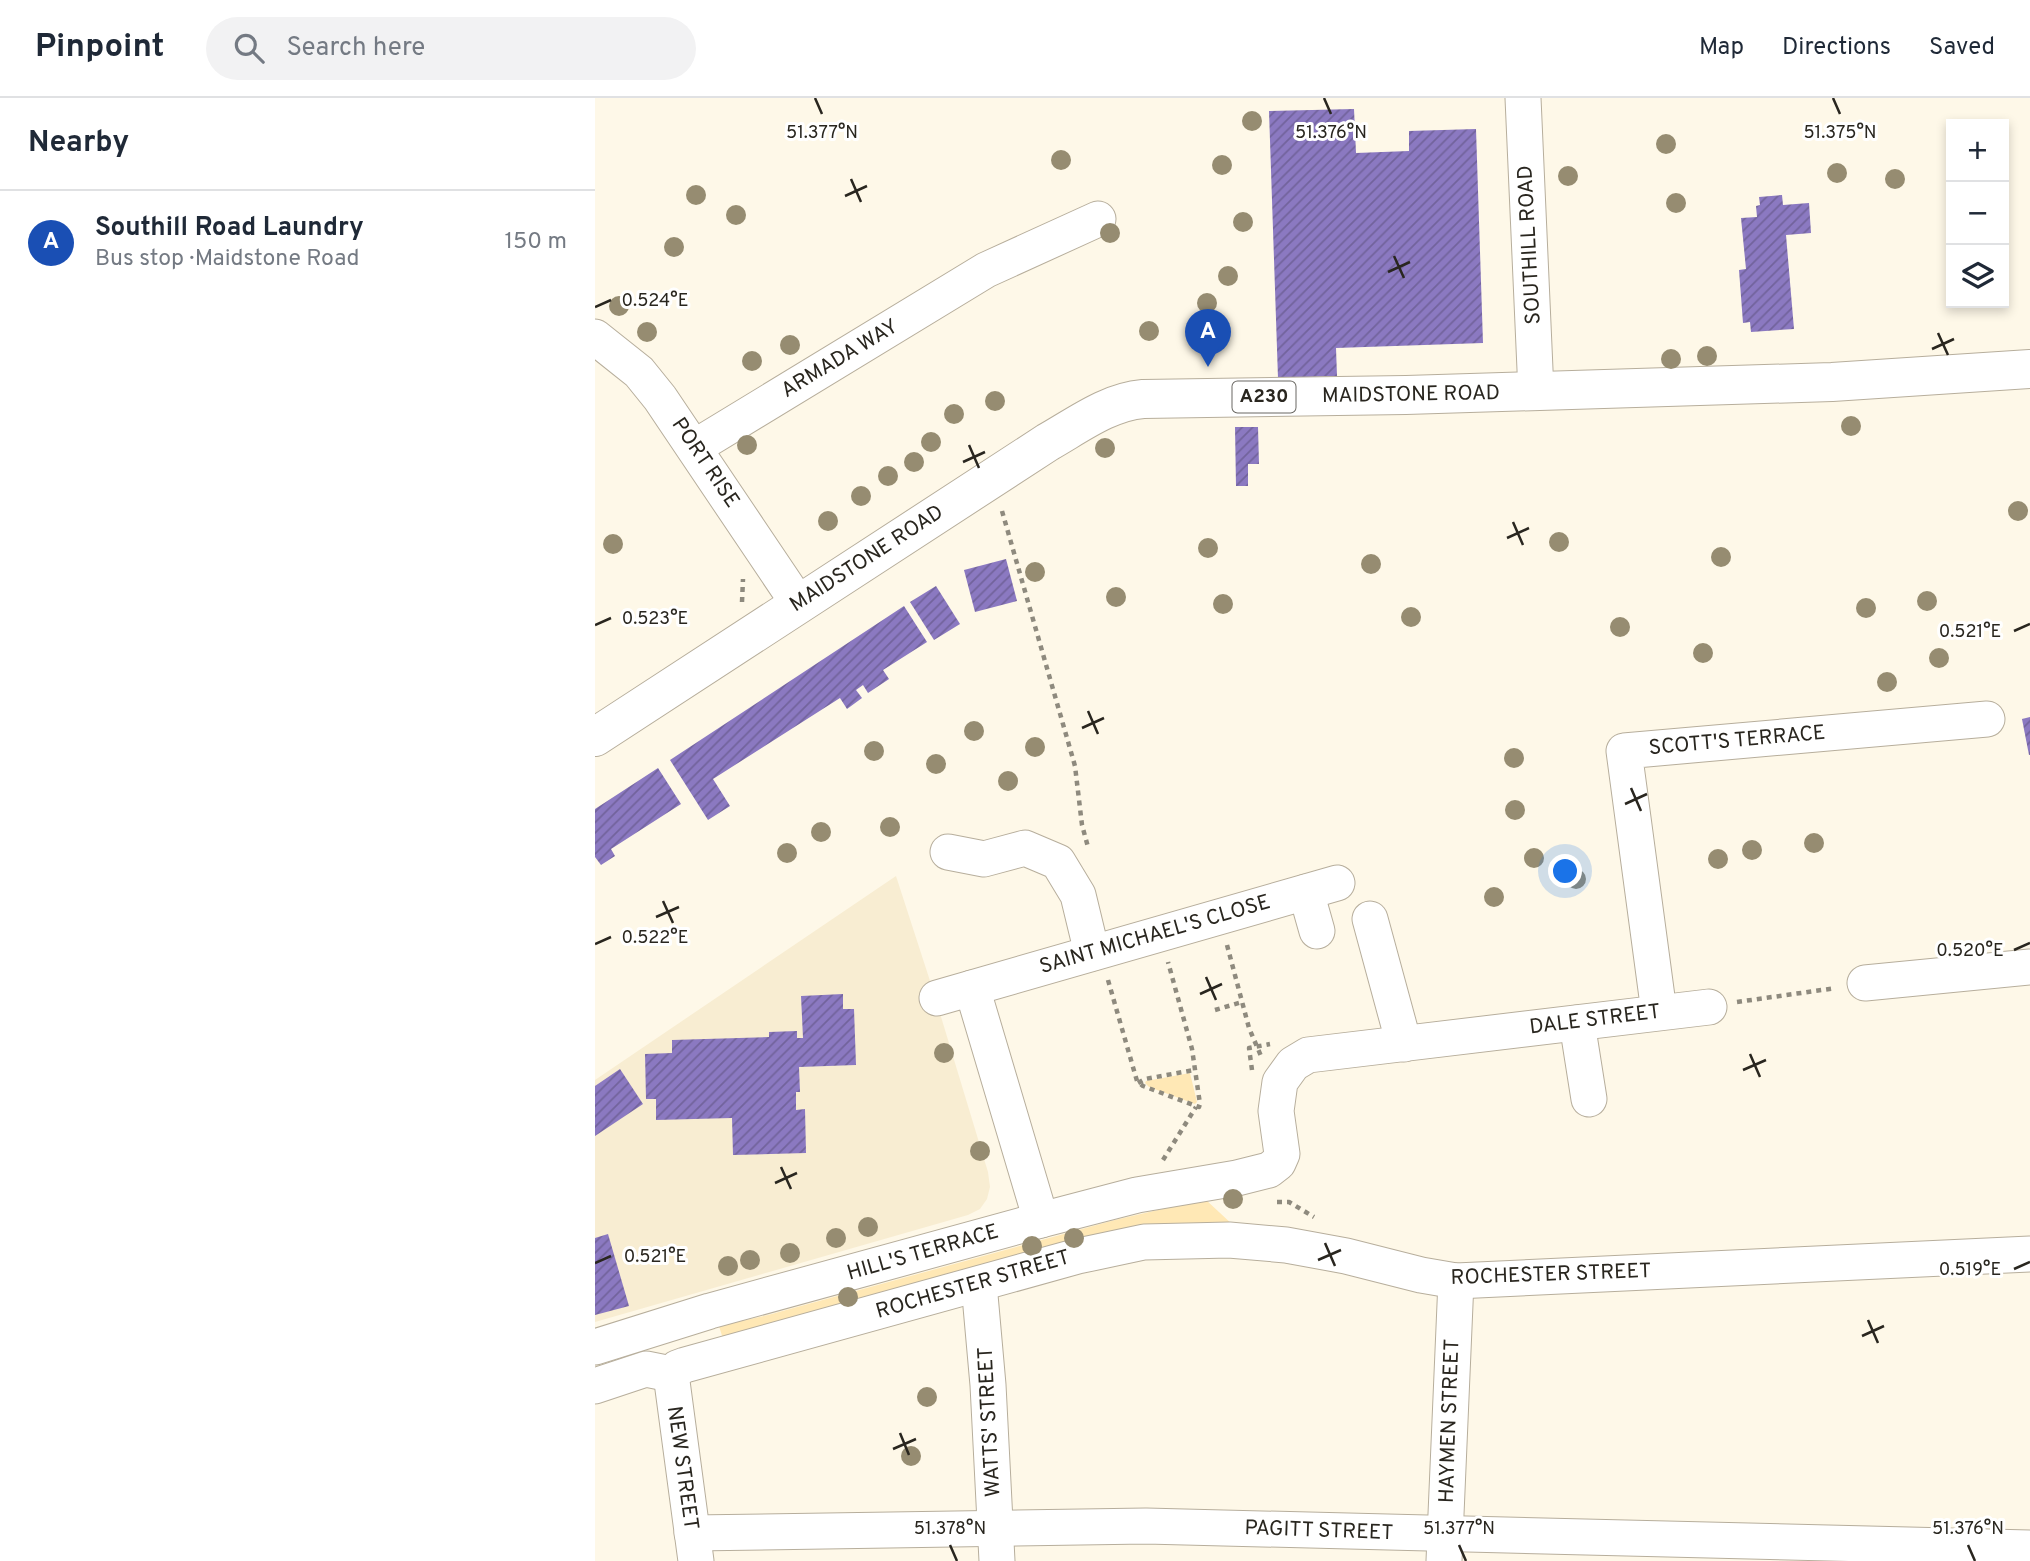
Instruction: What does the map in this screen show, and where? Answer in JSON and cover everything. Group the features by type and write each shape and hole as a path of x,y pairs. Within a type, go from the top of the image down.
{"main road":[{"name":"MAIDSTONE ROAD","path":"595,737 1048,442 1092,416 1124,402 1143,399 1536,392 1832,383 2030,369"}],"street":[{"name":"SOUTHILL ROAD","path":"1523,98 1536,392"},
{"name":"ARMADA WAY","path":"695,447 986,270 1098,219"},
{"name":"PORT RISE","path":"595,337 624,358 643,377 695,447 798,603"},
{"name":"SCOTT'S TERRACE","path":"1659,1012 1625,751 1987,719"},
{"path":"948,852 984,859 1025,848 1058,862 1078,895 1096,952"},
{"name":"SAINT MICHAEL'S CLOSE","path":"937,998 1321,888 1317,931"},
{"path":"1370,919 1404,1044"},
{"path":"1865,983 2030,967"},
{"path":"972,988 1041,1220"},
{"name":"DALE STREET","path":"1255,1174 1272,1168 1280,1160 1282,1154 1276,1111 1277,1094 1285,1074 1297,1061 1308,1055 1709,1007"},
{"path":"1577,1023 1589,1099"},
{"name":"HILL'S TERRACE","path":"595,1347 710,1311 1041,1220 1137,1195 1255,1174"},
{"name":"ROCHESTER STREET","path":"595,1386 646,1369 671,1374 685,1365 1121,1246 1193,1239 1301,1247 1363,1259 1433,1278 1456,1280 2030,1254"},
{"name":"HAYMEN STREET","path":"1444,1548 1456,1280"},
{"name":"WATTS' STREET","path":"979,1284 997,1545"},
{"name":"NEW STREET","path":"671,1374 694,1547"},
{"name":"PAGITT STREET","path":"694,1547 997,1545 1146,1526 1444,1548 2030,1549"}],"path":[{"path":"1000,506 1075,766 1082,825 1089,850"},
{"path":"737,612 743,596 743,575"},
{"path":"1227,944 1255,1046"},
{"path":"1096,952 1138,1083 1196,1107"},
{"path":"1158,1167 1196,1107 1201,1105 1193,1070 1192,1049 1168,961"},
{"path":"1709,1007 1865,983"},
{"path":"1215,1010 1242,1002"},
{"path":"1253,1076 1249,1050 1255,1046 1281,1042"},
{"path":"1138,1083 1145,1079 1193,1070"}],"shaded area":[{"path":"896,876 988,1172 990,1187 987,1199 980,1209 968,1215 595,1322 595,1080"},
{"path":"1190,1073 1197,1102 1195,1104 1149,1087 1145,1083 1146,1081"},
{"path":"1205,1199 1234,1226 723,1339 719,1326 1115,1220"}],"building":[{"path":"1354,109 1356,153 1409,151 1409,131 1476,129 1483,343 1336,348 1337,376 1278,378 1269,111"},
{"path":"1782,195 1783,205 1809,203 1811,233 1786,235 1794,329 1751,332 1750,322 1743,323 1739,270 1746,269 1741,218 1757,217 1759,197"},
{"path":"1235,427 1258,427 1259,464 1248,464 1248,486 1236,486"},
{"path":"1006,559 1017,601 975,612 964,570"},
{"path":"936,586 960,624 934,640 910,602"},
{"path":"904,606 927,642 883,670 889,679 868,693 863,685 856,690 862,698 847,709 840,698 713,779 730,806 708,820 670,760"},
{"path":"2030,717 2030,755 2029,755 2022,719"},
{"path":"658,768 681,804 611,849 615,856 601,865 595,857 595,809"},
{"path":"843,994 843,1009 854,1009 856,1065 799,1067 800,1092 796,1092 796,1110 805,1109 806,1153 733,1155 732,1118 656,1120 656,1099 646,1099 645,1054 672,1053 672,1040 769,1037 769,1032 797,1031 797,1038 803,1038 801,996"},
{"path":"620,1069 643,1104 595,1136 595,1086"},
{"path":"608,1234 629,1306 595,1315 595,1238"}],"place":[{"name":"Southill Road Laundry","path":"1208,367"}]}
